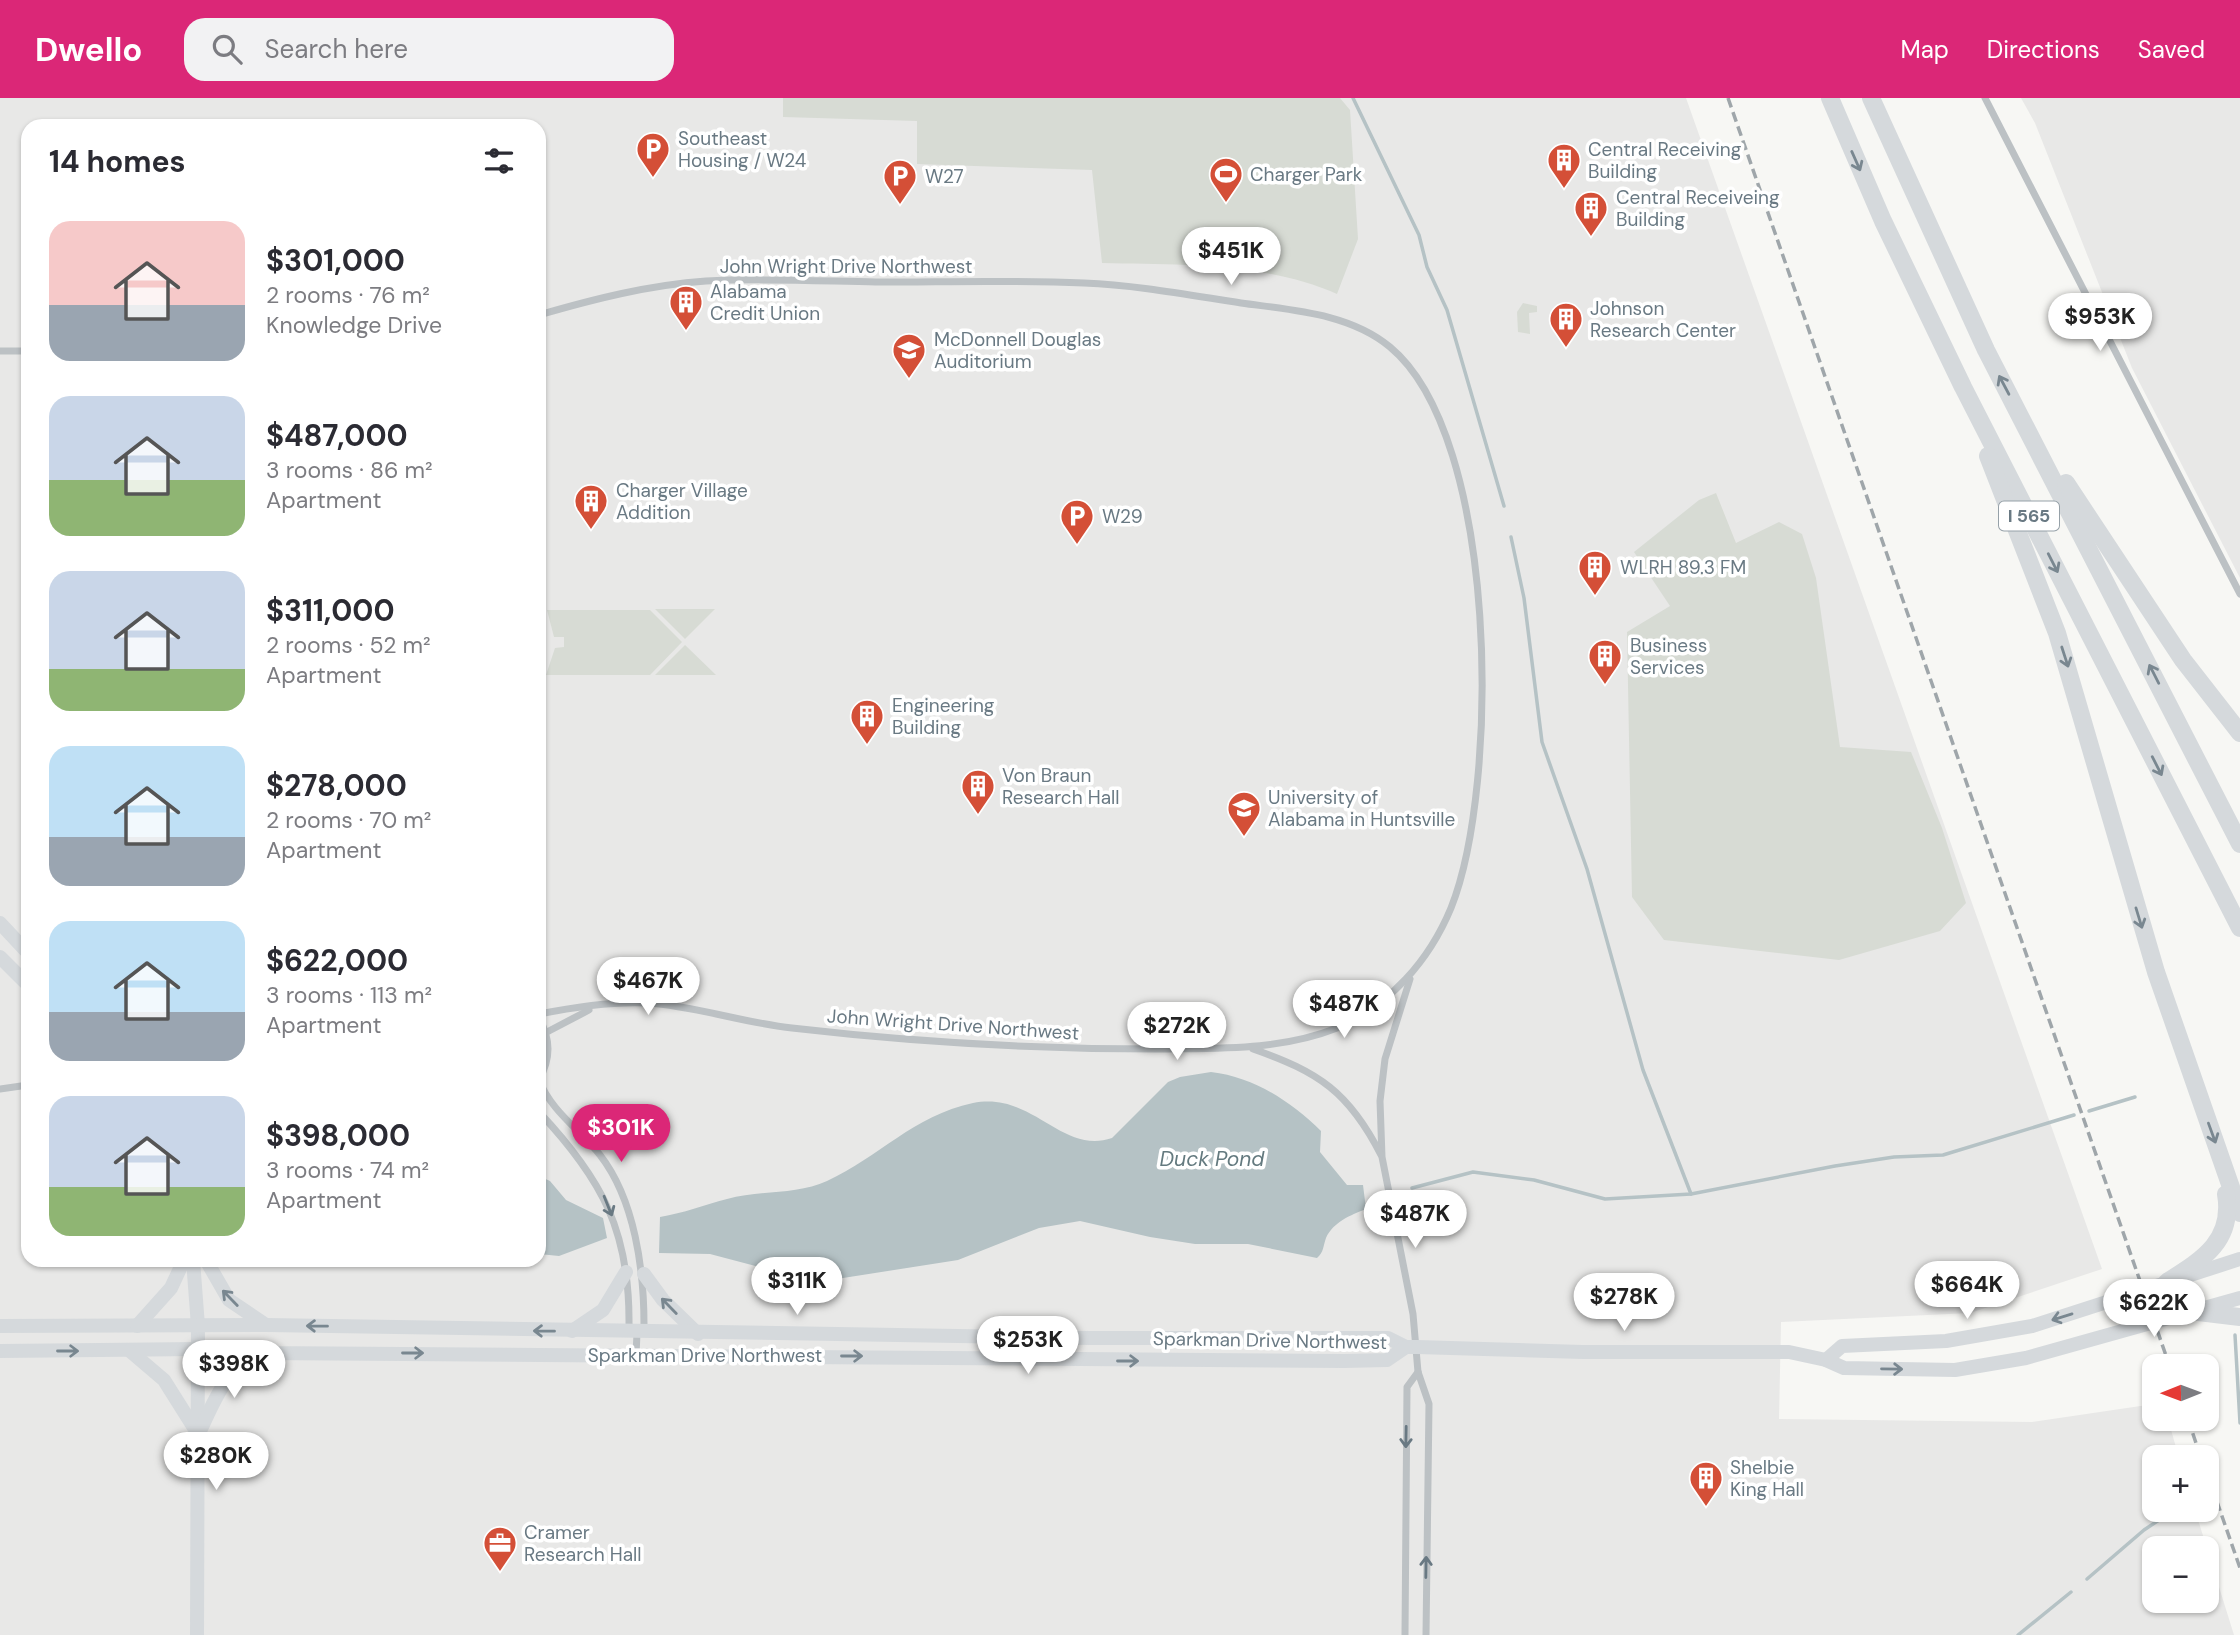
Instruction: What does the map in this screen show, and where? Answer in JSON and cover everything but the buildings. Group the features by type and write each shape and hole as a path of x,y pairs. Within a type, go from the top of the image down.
{"highway":[{"name":"I 565","path":"1830,98 1883,221 1963,387 2240,928"},
{"name":"I 565","path":"1871,98 1986,350 2240,844"},
{"path":"1963,387 2057,633 2136,911 2240,1213"},
{"path":"2027,426 2109,544 2169,640 2240,733"},
{"path":"2163,1283 2203,1260 2223,1234 2227,1200 2221,1159"},
{"path":"2190,1311 2240,1317"}],"main road":[{"path":"0,923 21,946"},
{"path":"0,957 21,978"},
{"path":"1826,1360 1842,1346 1920,1344 1986,1336 2032,1326 2240,1259"},
{"path":"137,1326 171,1288 181,1267"},
{"path":"194,1267 198,1326 197,1635"},
{"path":"210,1267 229,1300 266,1325"},
{"path":"571,1331 583,1326 603,1310 626,1272"},
{"path":"644,1274 663,1300 698,1334"},
{"name":"Sparkman Drive Northwest","path":"0,1326 266,1325 698,1334 1388,1338 1411,1347 1583,1352 1789,1352 1826,1360 1844,1368 1955,1370 2026,1358 2240,1298"},
{"name":"Sparkman Drive Northwest","path":"0,1351 198,1349 260,1353 1344,1361 1387,1360 1411,1347"},
{"path":"130,1351 164,1380 198,1435"},
{"path":"198,1435 224,1380 242,1363 260,1353"}],"street":[{"path":"1985,98 2240,594"},
{"name":"John Wright Drive Northwest","path":"546,312 637,289 709,281 1083,283 1301,311 1366,330 1394,349 1420,381 1439,416 1468,525 1482,660 1482,735 1474,814 1464,866 1452,906 1435,942 1411,975 1382,1003 1340,1026 1312,1036 1249,1048 1037,1049 787,1028 652,1003 597,1007 546,1015"},
{"path":"0,351 21,351"},
{"path":"1411,975 1385,1059 1380,1101 1382,1157 1413,1314 1411,1347 1418,1372 1426,1387 1429,1404 1426,1635"},
{"name":"John Wright Drive Northwest","path":"547,1032 597,1007"},
{"path":"546,1063 547,1032"},
{"path":"1249,1048 1296,1064 1324,1081 1346,1100 1364,1122 1382,1157"},
{"path":"0,1090 21,1086"},
{"path":"546,1096 601,1157 626,1206 644,1274 644,1325 637,1333 636,1355"},
{"path":"546,1120 584,1162 608,1203 626,1272 629,1325 637,1333"},
{"path":"1405,1635 1408,1387 1418,1372"}],"shaded area":[{"name":"University of Alabama in Huntsville","path":"0,98 1686,98 2102,1269 1970,1313 1781,1322 1779,1419 2032,1422 2142,1406 2142,1432 2172,1432 2175,1445 2142,1445 2142,1522 2199,1522 2203,1536 2142,1536 2142,1613 2219,1613 2219,1587 2234,1635 0,1635"},
{"name":"Charger Park","path":"783,98 1340,98 1350,110 1358,239 1337,294 1281,276 1221,267 1102,263 1092,170 917,164 917,121 783,117"},
{"path":"2021,98 2240,98 2240,578 2132,368 2035,123"},
{"path":"1523,303 1537,306 1537,312 1529,313 1530,334 1518,332 1517,312"},
{"path":"1716,493 1736,543 1779,522 1802,534 1816,578 1840,747 1911,752 1942,828 1966,903 1940,931 1839,960 1664,940 1632,897 1627,632 1670,606 1634,552 1699,500"},
{"path":"655,609 715,609 685,639"},
{"path":"547,610 650,610 682,642 650,675 546,675 555,648 564,647 564,637 554,637"},
{"path":"685,645 716,675 655,675"}],"water":[{"name":"Duck Pond","path":"1211,1072 1242,1079 1284,1100 1321,1131 1320,1152 1347,1185 1363,1185 1366,1209 1343,1220 1329,1232 1317,1258 1248,1244 1195,1244 1150,1237 1080,1221 1039,1228 958,1260 843,1278 805,1279 710,1254 659,1253 660,1217 739,1196 803,1188 827,1181 914,1127 952,1109 973,1103 994,1102 1013,1106 1077,1138 1094,1141 1112,1138 1168,1082 1180,1077"},
{"path":"546,1179 566,1200 603,1218 607,1238 559,1256 546,1255"}],"waterway":[{"path":"1353,98 1419,235 1427,267 1447,310 1504,506"},
{"path":"1511,537 1524,598 1542,742 1587,869 1643,1070 1691,1194"},
{"path":"2089,1111 2135,1097"},
{"path":"1412,1188 1473,1172 1534,1180 1605,1199 1691,1194 1835,1166 1894,1157 1943,1155 2074,1115"},
{"path":"2235,1335 2240,1423"},
{"path":"2087,1579 2156,1522"},
{"path":"2018,1635 2071,1592"}],"railway":[{"path":"1728,98 2165,1354"},
{"path":"2192,1432 2197,1445"},
{"path":"2219,1508 2240,1568"}],"place":[{"name":"Southeast Housing / W24","path":"653,179"},
{"name":"Central Receiving Building","path":"1564,190"},
{"name":"Charger Park","path":"1226,204"},
{"name":"W27","path":"900,206"},
{"name":"Central Receiveing Building","path":"1591,238"},
{"name":"Alabama Credit Union","path":"686,332"},
{"name":"Johnson Research Center","path":"1566,349"},
{"name":"McDonnell Douglas Auditorium","path":"909,380"},
{"name":"Charger Village Addition","path":"591,531"},
{"name":"W29","path":"1077,546"},
{"name":"WLRH 89.3 FM","path":"1595,597"},
{"name":"Business Services","path":"1605,686"},
{"name":"Engineering Building","path":"867,746"},
{"name":"Von Braun Research Hall","path":"978,816"},
{"name":"University of Alabama in Huntsville","path":"1244,838"},
{"name":"Shelbie King Hall","path":"1706,1508"},
{"name":"Cramer Research Hall","path":"500,1573"}]}
